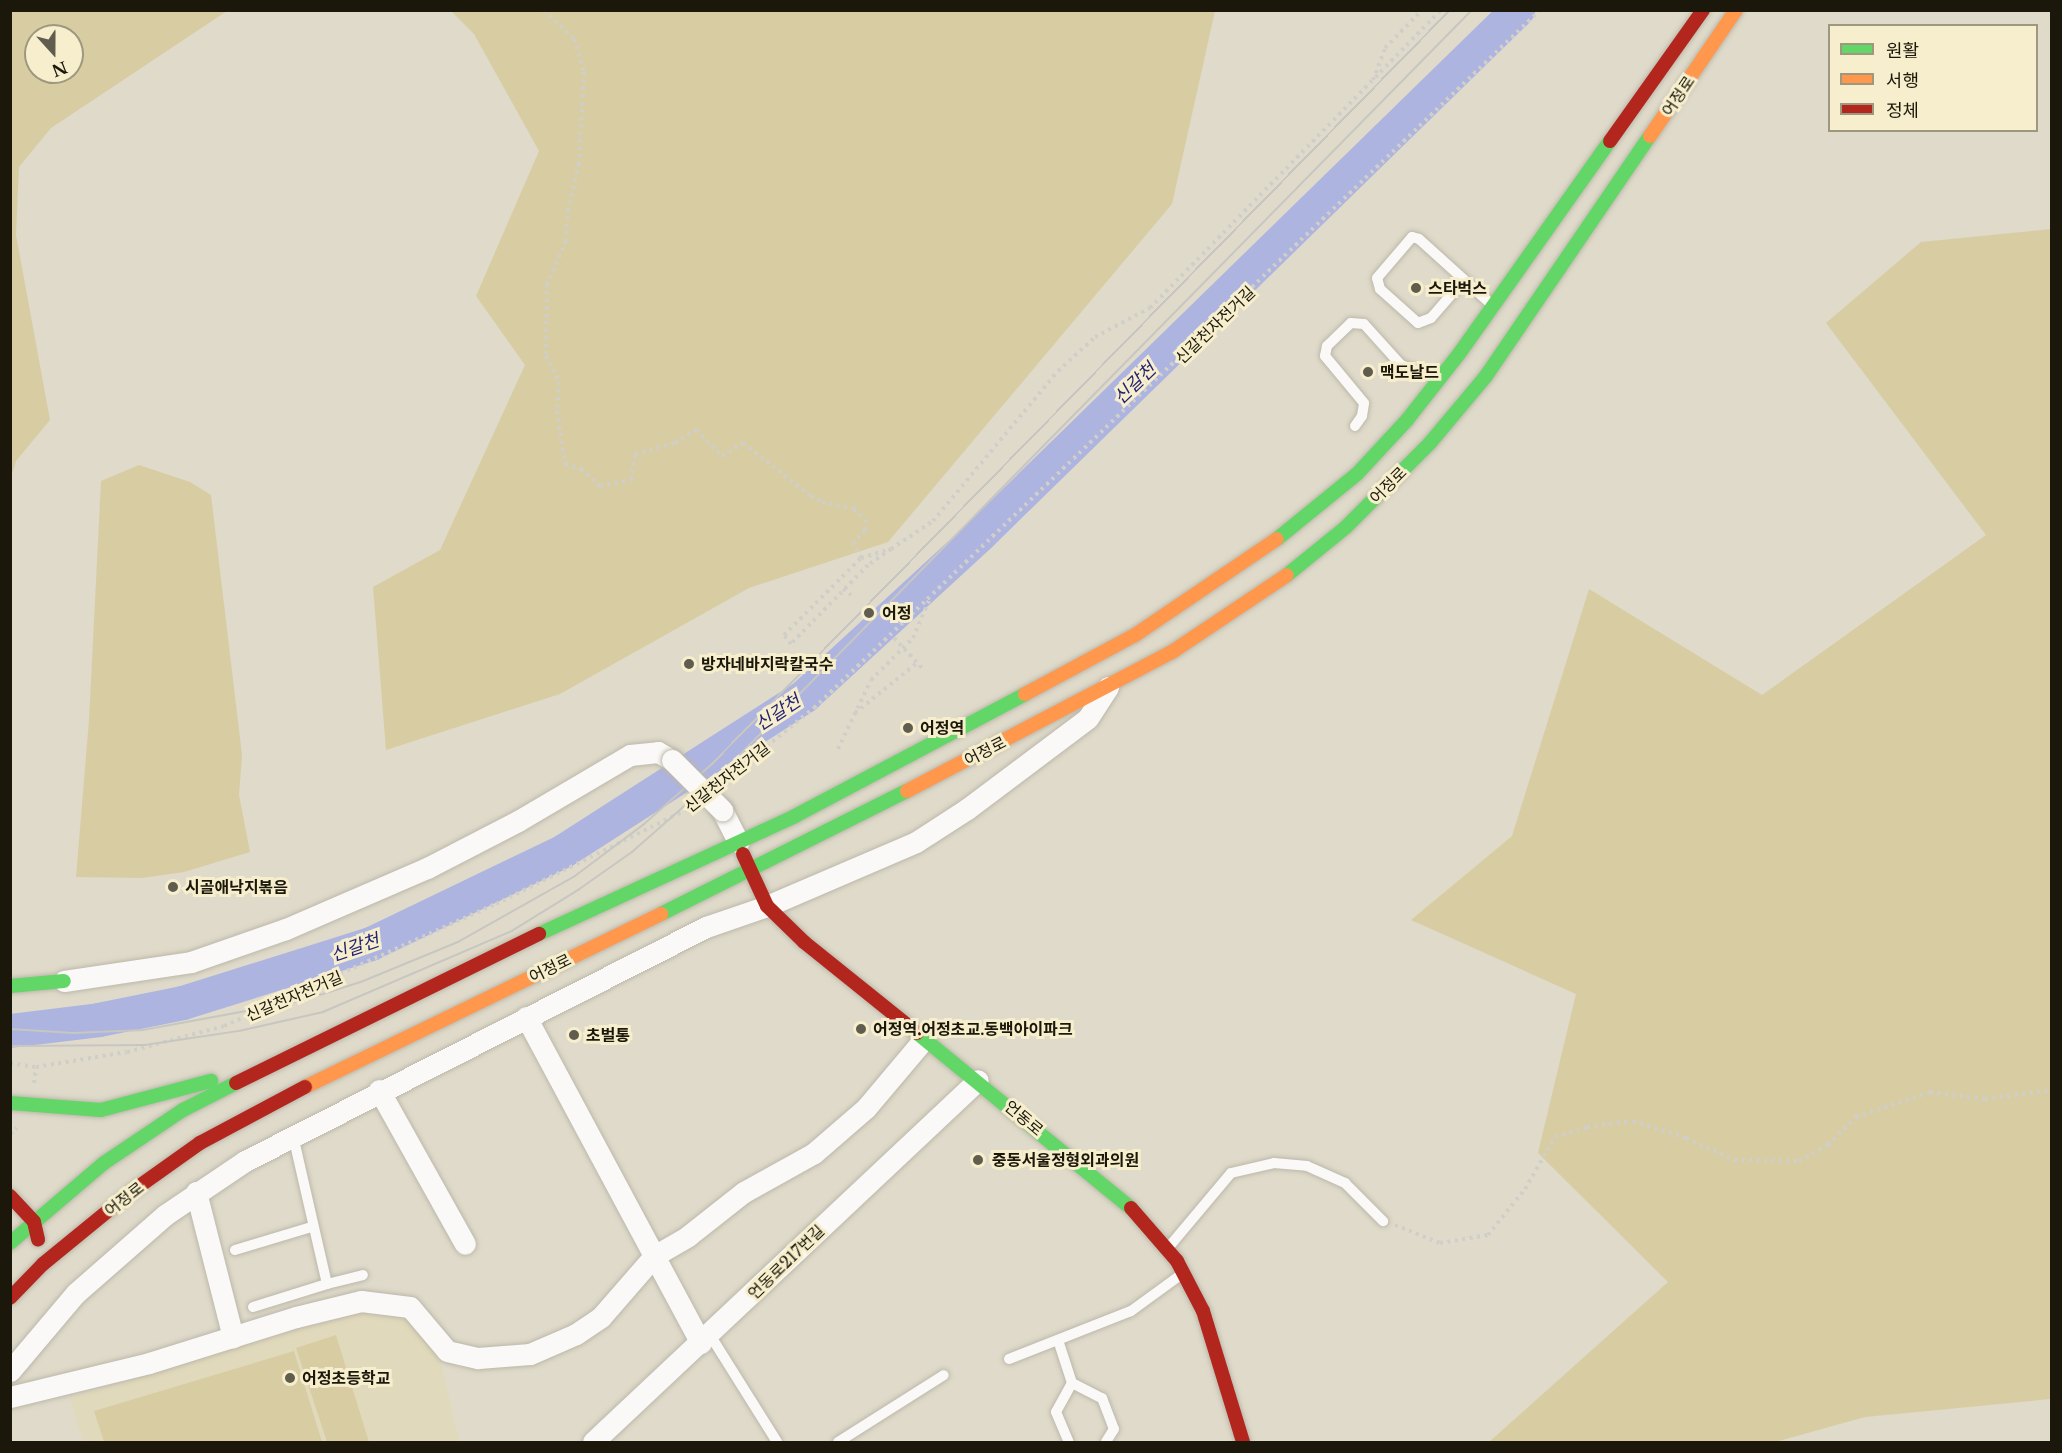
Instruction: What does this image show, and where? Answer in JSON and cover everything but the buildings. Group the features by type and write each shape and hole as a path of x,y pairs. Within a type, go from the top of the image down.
{"main road":[{"name":"어정로","path":"10,1243 104,1163 183,1110 261,1068 795,816 1135,635 1233,572 1298,525 1357,474 1473,365 1495,306 1703,10"},
{"name":"어정로","path":"10,1298 43,1264 131,1192 200,1143 314,1082 750,871 1109,686 1172,652 1262,595 1346,526 1430,443 1473,365 1736,10"},
{"name":"언동로","path":"738,842 767,906 804,942 978,1080 1120,1197 1167,1248 1184,1272 1214,1340 1243,1443"},
{"path":"10,986 64,981"},
{"path":"10,1103 28,1107 101,1110 261,1068"},
{"path":"10,1196 33,1222 43,1264 21,1258"}],"street":[{"path":"10,1371 76,1293 196,1192 293,1135 379,1090 706,927 767,906 916,842 968,809 1088,718 1109,686"},
{"path":"64,981 191,962 295,926 427,868 518,821 630,755 658,752 672,760 722,810 738,842"},
{"path":"526,1017 654,1256 705,1339"},
{"path":"10,1397 149,1363 361,1302 410,1307 447,1352 478,1358 530,1354 576,1334 600,1317 654,1256 688,1236 744,1191 814,1153 866,1108 925,1038"},
{"name":"언동로217번길","path":"593,1443 978,1080"},
{"path":"379,1090 465,1244"},
{"path":"196,1192 233,1337"}],"lane":[{"path":"1464,280 1431,318 1418,323 1380,290 1377,278 1405,240 1419,239 1495,306"},
{"path":"1355,426 1362,416 1364,403 1324,356 1327,346 1351,323 1364,324 1401,365 1419,372"},
{"path":"293,1135 311,1227 327,1284"},
{"path":"1167,1248 1231,1173 1274,1163 1307,1166 1345,1184 1383,1221"},
{"path":"235,1250 311,1227"},
{"path":"1009,1359 1131,1311 1184,1272"},
{"path":"253,1307 363,1275"},
{"path":"705,1339 777,1443"},
{"path":"1058,1340 1072,1383 1102,1398 1114,1429 1106,1443"},
{"path":"838,1443 944,1375"},
{"path":"1069,1443 1056,1412 1072,1383"}],"path":[{"path":"544,10 574,39 584,72 579,164 568,209 567,241 548,284 546,356 559,382 556,411 565,464 581,469 600,486 631,480 635,454 675,444 696,429 722,456 743,443 817,499 854,509 866,520 865,531 853,542 861,558"},
{"path":"1373,81 1385,48 1422,10"},
{"path":"891,549 861,558 784,635 791,644 843,589 891,549 933,521 1058,371 1095,337 1150,308 1442,10"},
{"name":"신갈천자전거길","path":"715,788 814,708 1540,10"},
{"path":"843,589 851,595"},
{"path":"838,749 871,680 913,638 931,597"},
{"path":"894,638 924,670"},
{"path":"853,715 917,663"},
{"name":"신갈천자전거길","path":"10,1063 36,1067 127,1052 224,1026 496,904 697,803"},
{"path":"10,1134 24,1122 36,1067"},
{"path":"1383,1221 1440,1243 1488,1235 1525,1189 1555,1137 1587,1126 1633,1122 1686,1138 1734,1160 1799,1161 1828,1145 1856,1118 1930,1092 1985,1099 2052,1090"}],"shaded area":[{"path":"11,10 227,11 51,128 19,167 16,235 50,420 16,461 11,477"},
{"path":"451,11 1215,11 1172,204 888,542 749,588 560,694 386,750 373,587 440,550 525,365 476,296 539,151 474,34"},
{"path":"2051,229 2051,1399 1865,1417 1775,1442 1489,1442 1668,1282 1538,1153 1576,994 1411,920 1512,836 1589,589 1762,695 1986,535 1826,323 1921,242"},
{"path":"139,465 190,482 211,495 242,755 239,795 250,852 184,872 142,878 76,877 89,720 101,481"},
{"name":"어정초등학교","path":"359,1310 400,1312 440,1358 459,1442 83,1442 70,1398"},
{"path":"336,1335 369,1442 327,1442 296,1348"},
{"path":"294,1351 322,1442 104,1442 94,1411"}],"waterway":[{"name":"신갈천","path":"10,1031 99,1020 183,1003 371,944 564,851 805,696 980,535 1518,10"}],"tram line":[{"path":"10,1029 73,1033 143,1030 301,1001 361,982 458,942 575,876 643,825 712,764 1450,10"},
{"path":"10,1046 145,1045 239,1031 323,1012 512,931 578,890 632,852 722,773 1472,10"}],"traffic: fast":[{"path":"1287,575 1346,527 1430,443 1486,376 1650,136"},
{"path":"1277,539 1357,474 1407,420 1459,354 1610,141"},
{"path":"539,934 795,816 1025,694"},
{"path":"661,914 907,791"},
{"path":"10,986 64,981"},
{"path":"917,1033 1131,1208"},
{"path":"10,1103 101,1110 211,1081"},
{"path":"10,1243 104,1163 183,1110 236,1083"}],"traffic: slow":[{"path":"1650,136 1736,10"},
{"path":"1025,694 1135,635 1277,539"},
{"path":"907,791 1172,652 1287,575"},
{"path":"305,1087 661,914"}],"traffic: jam":[{"path":"1610,141 1703,10"},
{"path":"743,854 767,906 804,942 917,1033"},
{"path":"236,1083 539,934"},
{"path":"10,1298 43,1264 131,1192 200,1143 305,1087"},
{"path":"10,1196 34,1222 38,1240"},
{"path":"1131,1208 1177,1261 1203,1311 1243,1442"}],"place":[{"name":"스타벅스","path":"1416,288"},
{"name":"맥도날드","path":"1368,372"},
{"name":"어정","path":"869,613"},
{"name":"방자네바지락칼국수","path":"689,664"},
{"name":"어정역","path":"908,728"},
{"name":"시골애낙지볶음","path":"173,887"},
{"name":"어정역.어정초교.동백아이파크","path":"861,1029"},
{"name":"초벌통","path":"574,1035"},
{"name":"중동서울정형외과의원","path":"978,1160"},
{"name":"어정초등학교","path":"290,1378"}]}
